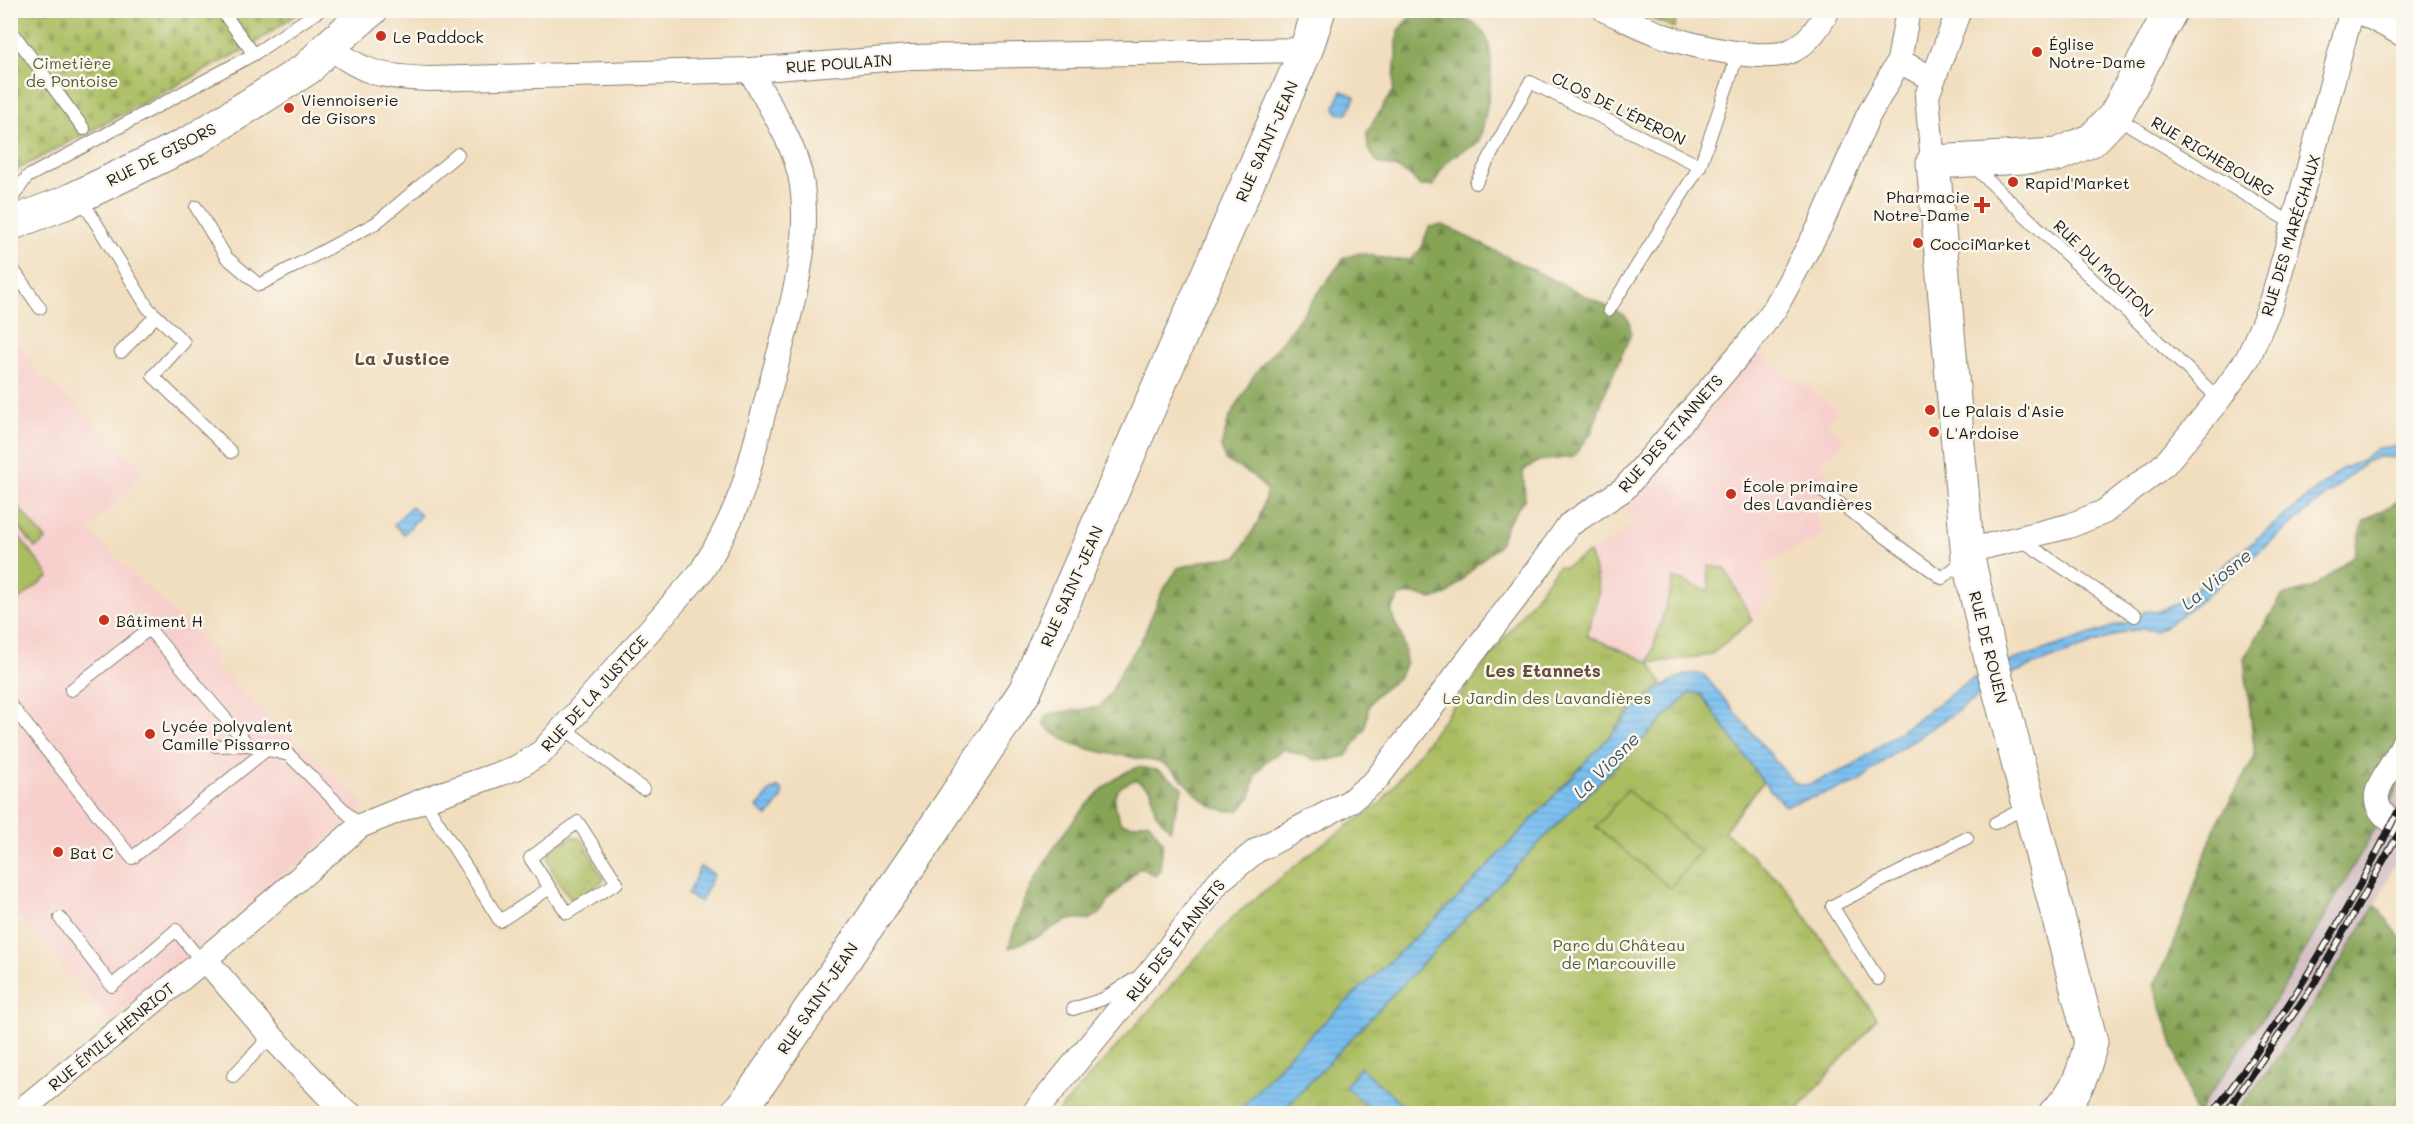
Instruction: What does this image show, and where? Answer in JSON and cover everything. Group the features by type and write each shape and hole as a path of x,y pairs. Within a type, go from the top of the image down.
{"street":[{"name":"RUE DE GISORS","path":"10,224 168,160 193,141 308,68 329,46 371,10"},
{"name":"RUE SAINT-JEAN","path":"736,1113 743,1107 928,838 1024,691 1306,50 1319,10"},
{"path":"1605,10 1666,37 1738,54 1779,55 1800,46 1828,10"},
{"name":"RUE DES ETANNETS","path":"1033,1113 1156,965 1212,889 1240,863 1256,852 1349,802 1376,780 1569,525 1624,489 1749,343 1774,310 1820,226 1868,116 1899,61 1908,10"},
{"path":"1959,10 1927,96 1933,162 2057,155 2092,140 2115,116 2172,10"},
{"path":"2359,11 2403,35"},
{"name":"RUE DES MARÉCHAUX","path":"1967,555 2019,538 2069,526 2103,512 2165,464 2219,399 2248,358 2272,302 2359,11"},
{"name":"RUE DE GISORS","path":"10,206 39,198 185,128 329,46"},
{"name":"RUE POULAIN","path":"329,46 347,61 372,73 429,79 750,70 911,57 1306,50"},
{"path":"1899,61 1933,79"},
{"name":"RUE DE LA JUSTICE","path":"203,960 360,826 424,800 516,768 542,752 701,572 715,549 741,492 792,307 801,261 804,219 802,185 797,164 787,139 750,70"},
{"name":"RUE DE ROUEN","path":"1933,162 1967,555 1991,659 2091,1042 2083,1076 2063,1106 2055,1113"},
{"path":"2403,741 2391,767 2377,788 2375,797 2376,806 2383,814 2403,829"},
{"path":"203,960 338,1106 350,1113"},
{"name":"RUE ÉMILE HENRIOT","path":"24,1112 203,960"}],"lane":[{"path":"221,10 254,54"},
{"path":"10,201 27,177 254,54 321,10"},
{"path":"10,29 84,129"},
{"path":"1609,310 1700,166 1738,54"},
{"name":"CLOS DE L'ÉPERON","path":"1476,183 1530,82 1700,166"},
{"name":"RUE RICHEBOURG","path":"2115,116 2295,225"},
{"path":"196,207 226,257 259,285 376,223 458,154"},
{"name":"RUE DU MOUTON","path":"1967,160 2219,399"},
{"path":"79,196 148,308 184,342 153,376 231,452"},
{"path":"10,265 40,308"},
{"path":"121,352 156,316"},
{"path":"1825,493 1942,578 1967,555"},
{"path":"2019,538 2136,616"},
{"path":"71,690 149,628 248,745"},
{"path":"10,704 132,858 265,750"},
{"path":"564,728 643,789"},
{"path":"216,746 248,745 289,755 360,826"},
{"path":"424,800 500,921 550,888"},
{"path":"1995,823 2030,806"},
{"path":"579,822 616,883 567,913 550,888 531,858 579,822"},
{"path":"1878,979 1832,906 1966,838"},
{"path":"60,918 112,986 176,930 203,960"},
{"path":"1072,1009 1102,999 1156,965"},
{"path":"233,1076 271,1036"}],"shaded area":[{"name":"Lycée polyvalent Camille Pissarro","path":"10,330 37,371 146,470 88,531 218,654 211,662 367,805 109,1021 11,909"},
{"name":"École primaire des Lavandières","path":"1756,352 1838,409 1828,425 1846,438 1820,468 1835,481 1813,510 1825,535 1763,564 1775,588 1752,620 1711,655 1650,663 1586,635 1600,597 1600,587 1589,553 1617,539 1635,520 1625,508 1707,415"},
{"path":"2403,774 2403,848 2375,905 2342,961 2272,1066 2236,1113 2197,1114 2286,984 2389,804"}],"green space":[{"name":"Cimetière de Pontoise","path":"11,11 301,11 249,47 11,173"},
{"path":"1633,11 1676,11 1675,28"},
{"path":"1434,14 1473,23 1486,35 1490,48 1490,81 1479,142 1451,158 1442,169 1434,186 1420,186 1411,176 1397,168 1378,163 1368,148 1367,132 1393,90 1398,32 1411,16"},
{"path":"1443,225 1624,315 1629,320 1631,334 1603,397 1592,432 1573,457 1539,461 1523,471 1525,498 1508,522 1498,547 1482,559 1447,595 1431,599 1414,594 1400,596 1393,608 1392,616 1401,635 1406,664 1397,679 1376,695 1369,705 1365,729 1346,756 1330,760 1316,760 1284,749 1265,762 1255,776 1251,797 1239,811 1226,811 1206,803 1164,764 1086,748 1063,739 1053,732 1043,724 1048,714 1099,707 1110,694 1123,667 1140,643 1162,592 1178,568 1212,559 1237,557 1258,522 1267,490 1252,475 1225,460 1221,446 1229,419 1254,375 1291,330 1344,258 1360,253 1394,260 1411,259 1421,249 1429,227"},
{"path":"10,497 46,540 35,548 11,516"},
{"path":"2403,498 2403,774 2389,804 2286,984 2195,1113 2154,985 2176,939 2215,827 2255,756 2244,658 2282,596 2312,588 2354,556 2364,521"},
{"path":"19,536 49,576 11,606 11,542"},
{"path":"1589,553 1597,577 1598,594 1586,635 1649,662 1674,578 1709,591 1708,566 1725,568 1752,620 1711,655 1650,663 1662,684 1633,708 1615,728 1635,746 1691,692 1701,694 1763,782 1724,831 1784,885 1877,1018 1795,1113 1056,1114 1233,917 1322,844 1381,803 1558,566 1565,567"},
{"path":"1138,767 1157,770 1183,787 1170,830 1155,812 1151,789 1136,780 1122,787 1115,796 1115,808 1121,823 1134,825 1148,821 1163,842 1160,870 1155,876 1140,867 1112,897 1100,914 1088,920 1067,921 1037,937 1009,948 1015,925 1040,871 1075,818 1096,795 1117,778"},
{"path":"1627,790 1700,851 1670,888 1596,827"},
{"path":"573,836 583,840 604,880 579,899 573,900 556,878 550,864 549,854"},
{"path":"2375,905 2403,941 2403,1113 2236,1113 2309,1011"}],"water":[{"path":"1342,91 1355,97 1349,112 1344,114 1337,113 1335,106"},
{"name":"La Viosne","path":"2403,446 2403,458 2378,457 2366,462 2204,598 2163,628 2155,631 2144,629 2127,631 2008,675 1898,750 1858,783 1785,806 1763,782 1701,694 1691,692 1432,953 1281,1113 1236,1114 1290,1054 1461,895 1638,706 1670,682 1688,674 1705,676 1793,782 1807,785 1851,767 1973,678 1981,680 2005,663 2127,622 2146,611 2158,612 2179,602 2342,469 2362,460 2377,448"},
{"path":"411,506 421,515 404,534 394,525"},
{"path":"777,787 783,792 782,798 768,817 757,808 772,789 774,791"},
{"path":"700,867 714,874 701,902 687,895"},
{"path":"1360,1067 1412,1113 1375,1113 1345,1087"}],"railway":[{"path":"2212,1114 2266,1039 2316,961 2362,881 2404,799"},
{"path":"2225,1114 2314,984 2404,824"}],"place":[{"name":"Le Paddock","path":"381,36"},
{"name":"Église Notre-Dame","path":"2037,52"},
{"name":"Viennoiserie de Gisors","path":"289,108"},
{"name":"Rapid'Market","path":"2013,182"},
{"name":"Pharmacie Notre-Dame","path":"1982,205"},
{"name":"CocciMarket","path":"1918,243"},
{"name":"Le Palais d'Asie","path":"1930,410"},
{"name":"L'Ardoise","path":"1934,432"},
{"name":"École primaire des Lavandières","path":"1731,494"},
{"name":"Bâtiment H","path":"104,620"},
{"name":"Lycée polyvalent Camille Pissarro","path":"150,734"},
{"name":"Bat C","path":"58,852"}],"district":[{"name":"La Justice","path":"402,358"},
{"name":"Les Etannets","path":"1543,670"}],"park label":[{"name":"Le Jardin des Lavandières","path":"1547,697"},
{"name":"Parc du Château de Marcouville","path":"1619,953"}]}
